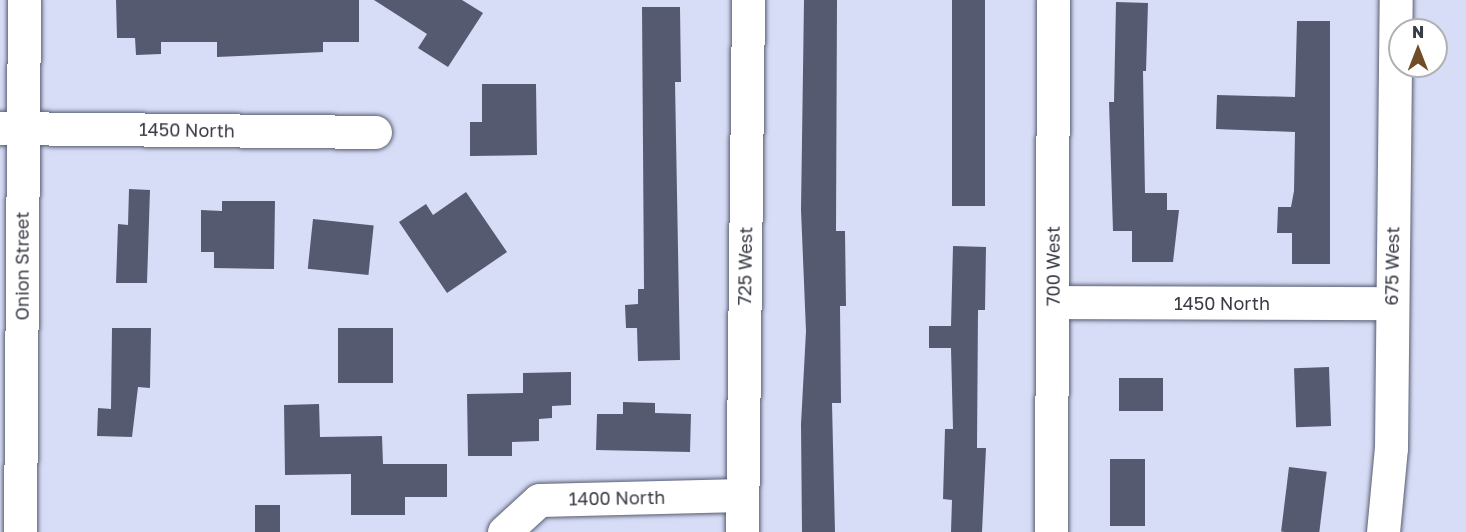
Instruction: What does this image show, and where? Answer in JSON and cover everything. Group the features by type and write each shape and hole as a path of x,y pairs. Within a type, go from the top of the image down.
{"street":[{"name":"Onion Street","path":"20,532 12,128 24,0"},
{"name":"725 West","path":"742,532 748,0"},
{"name":"700 West","path":"1051,532 1053,0"},
{"name":"675 West","path":"1383,532 1391,448 1396,0"},
{"name":"1450 North","path":"12,128 375,132"},
{"name":"1450 North","path":"1053,302 1391,303"},
{"name":"1400 North","path":"504,532 539,500 742,495"}],"building":[{"path":"116,0 359,0 359,42 323,42 323,52 217,57 217,42 161,42 161,54 136,55 135,38 117,38"},
{"path":"374,0 462,0 483,13 448,67 418,48 427,34"},
{"path":"804,0 837,0 836,231 845,231 846,306 840,306 841,403 832,403 835,532 802,532 801,424 806,331 801,210"},
{"path":"952,0 985,0 985,206 952,206"},
{"path":"1116,2 1148,3 1146,71 1143,71 1145,193 1167,193 1167,210 1179,210 1173,262 1132,262 1132,231 1113,231 1109,102 1114,102"},
{"path":"642,7 680,7 681,82 675,82 680,360 638,361 637,328 626,328 625,305 638,304 638,289 644,289"},
{"path":"1297,21 1330,21 1330,264 1292,264 1292,233 1277,233 1278,207 1291,207 1294,191 1295,132 1216,129 1217,95 1295,97"},
{"path":"482,84 536,84 537,155 470,156 470,122 482,122"},
{"path":"129,189 150,190 147,283 116,283 118,224 128,225"},
{"path":"466,192 507,252 447,293 399,222 426,204 433,215"},
{"path":"222,201 275,201 274,269 214,268 214,252 201,252 201,210 222,211"},
{"path":"313,219 374,225 368,275 308,269"},
{"path":"953,246 986,247 985,310 978,310 977,448 986,448 982,532 951,532 952,500 943,499 945,429 953,429 951,348 929,348 929,326 951,326"},
{"path":"112,328 151,328 150,388 138,387 132,437 97,436 98,408 111,409"},
{"path":"338,328 393,328 393,383 338,383"},
{"path":"1329,367 1331,426 1296,427 1294,368"},
{"path":"571,372 571,405 552,406 552,418 539,419 539,441 512,442 512,456 468,456 467,394 523,393 523,373"},
{"path":"1119,378 1163,378 1163,411 1119,411"},
{"path":"623,402 655,403 655,413 691,414 690,452 596,450 597,414 623,414"},
{"path":"319,404 320,437 382,436 383,464 447,464 447,497 405,497 405,515 351,515 351,474 285,475 284,405"},
{"path":"1110,459 1145,459 1145,526 1110,526"},
{"path":"1289,467 1327,472 1319,532 1281,532"},
{"path":"255,505 280,505 280,532 255,532"}]}
